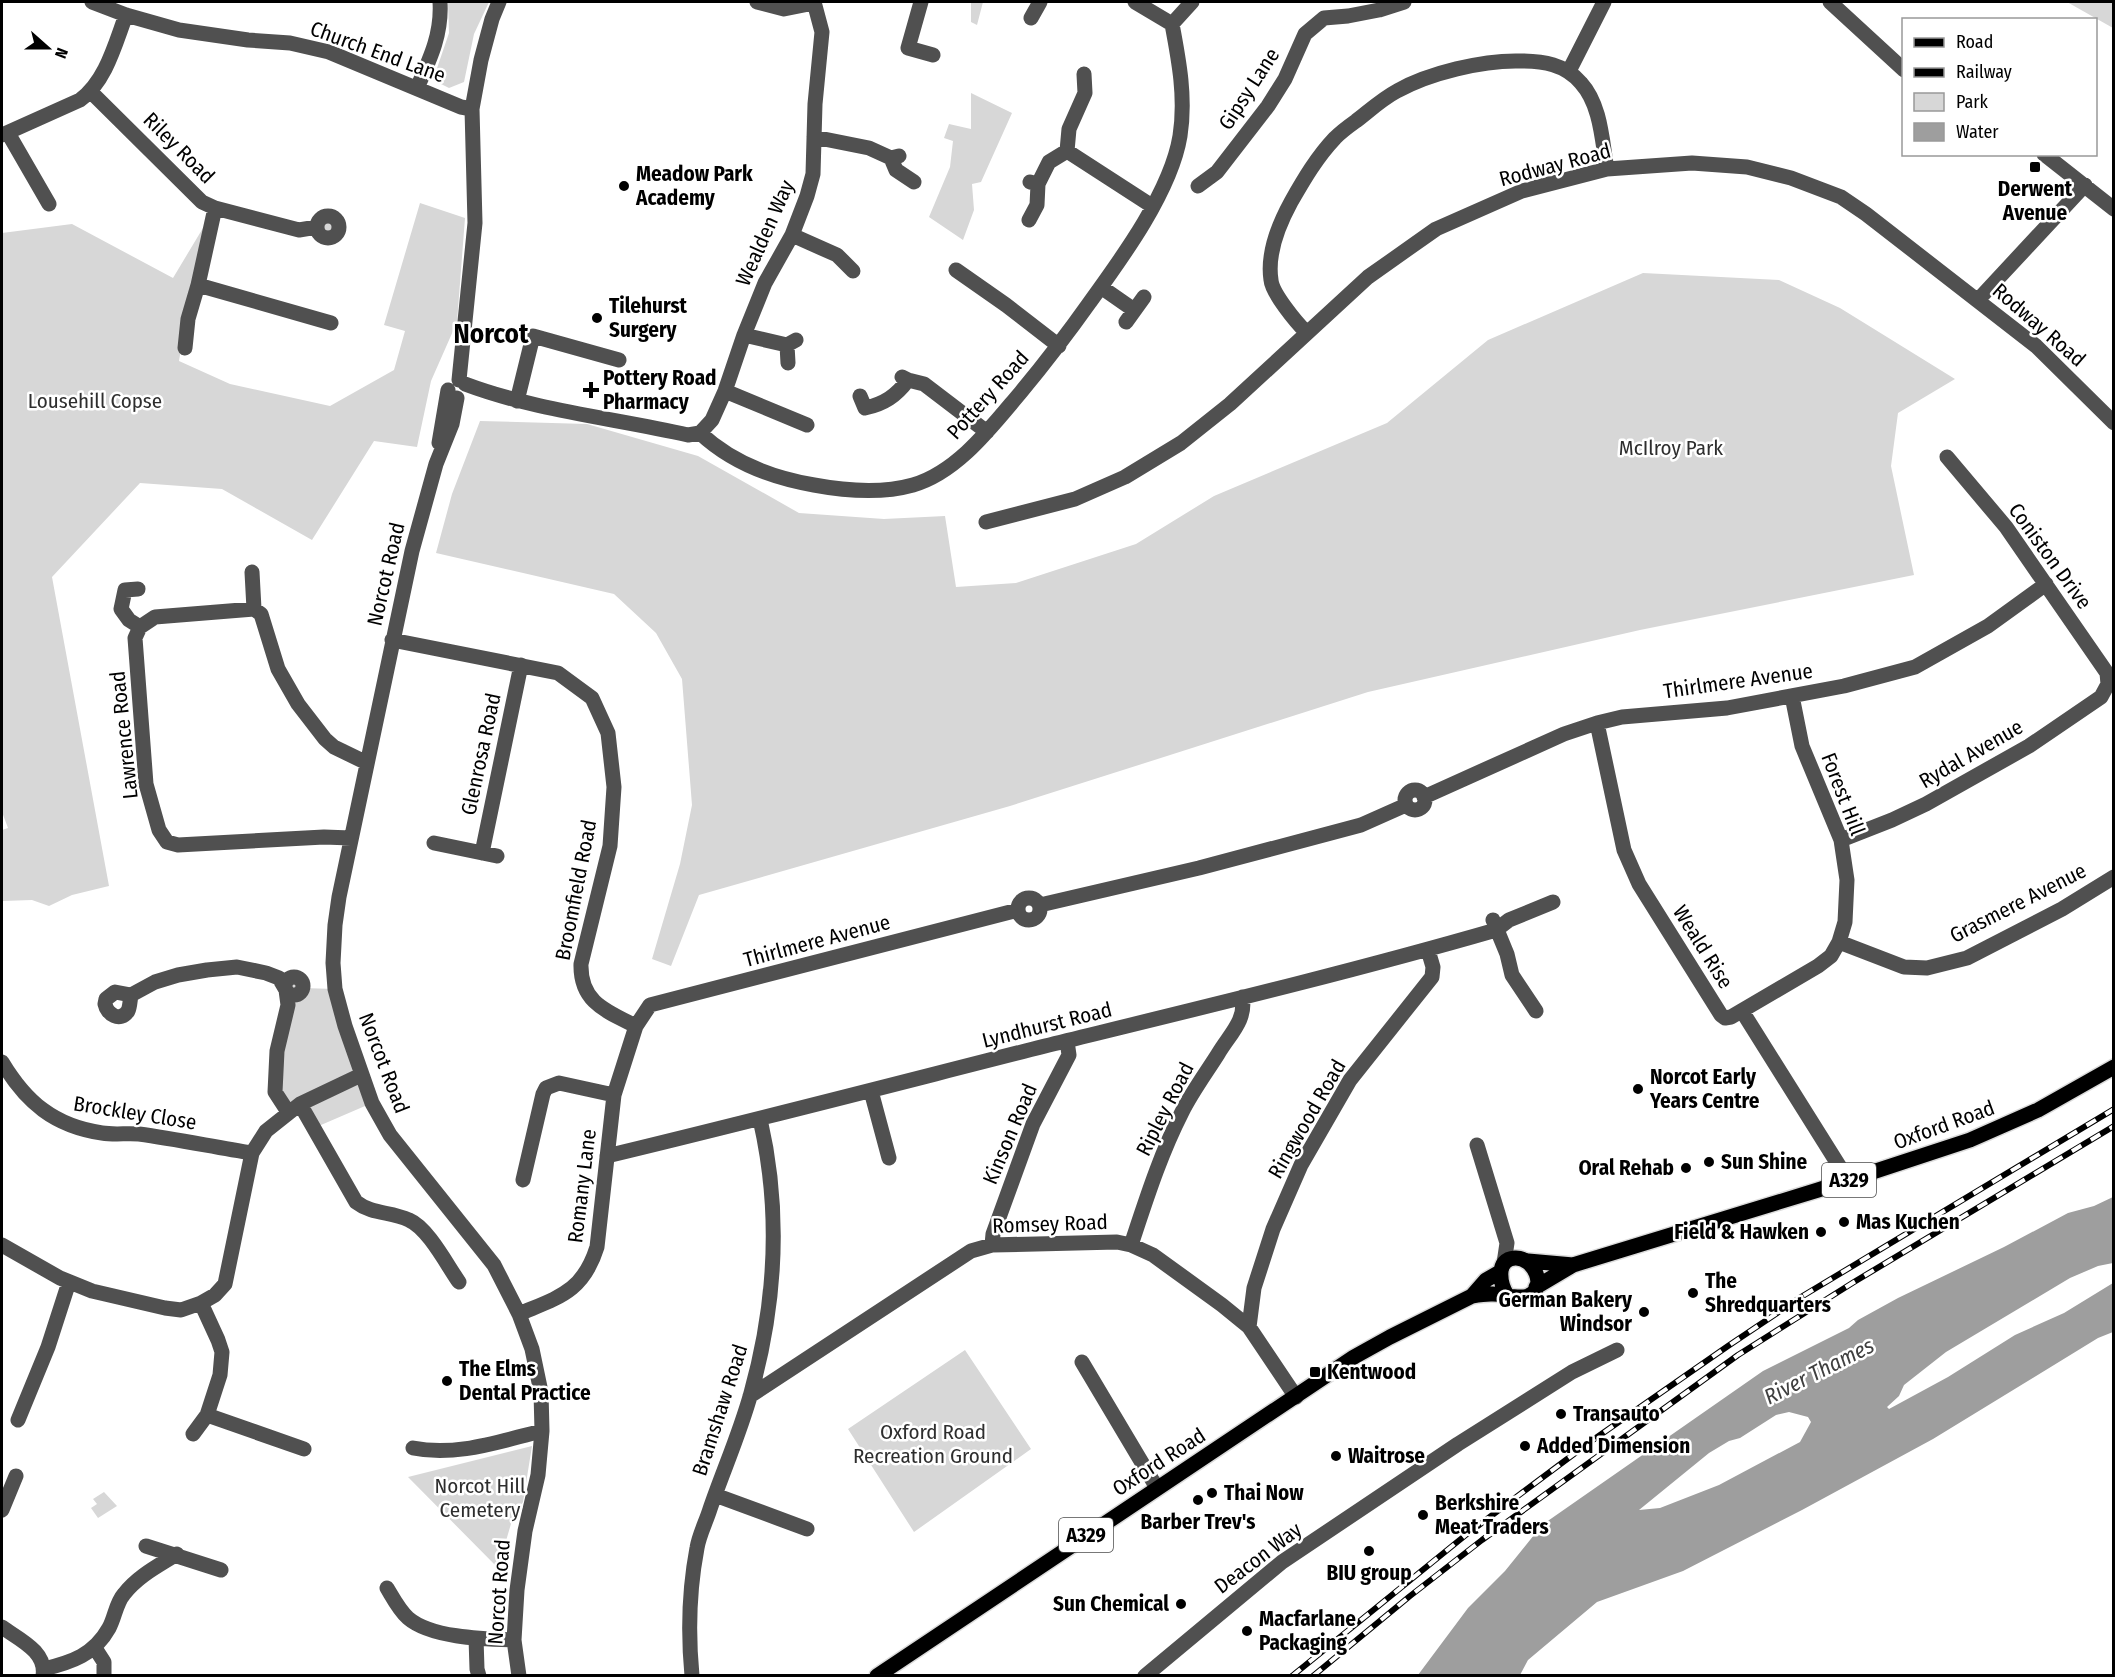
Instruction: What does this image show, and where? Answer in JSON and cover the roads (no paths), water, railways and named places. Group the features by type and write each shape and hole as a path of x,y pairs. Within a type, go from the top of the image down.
{"main road":[{"name":"Oxford Road","path":"1536,1287 1573,1265 1959,1144 2038,1110 2114,1067"},
{"path":"1511,1259 1525,1260 1536,1270 1538,1280 1534,1291 1528,1296 1507,1295 1501,1284 1502,1268 1511,1259"},
{"name":"Oxford Road","path":"1525,1260 1573,1265"},
{"name":"Oxford Road","path":"1472,1296 1486,1280 1502,1268"},
{"name":"Oxford Road","path":"877,1676 1369,1348 1472,1296 1507,1295"}],"street":[{"name":"Church End Lane","path":"92,2 126,15 179,30 290,43 329,52 461,107 472,109"},
{"path":"417,88 433,53 440,29 440,2"},
{"name":"Norcot Road","path":"499,2 481,60 472,109 475,223 463,351 452,424 436,464 412,551 392,640 335,925 333,963 335,989 361,1075 372,1103 390,1135 494,1265 519,1314 532,1349 541,1392 542,1431 538,1475 525,1531 514,1640 519,1676"},
{"path":"757,2 784,9 814,2"},
{"name":"Wealden Way","path":"700,434 712,420 725,391 744,334 765,283 792,235 813,174 815,104 822,32 814,2"},
{"path":"921,2 908,48 933,55"},
{"path":"1031,18 1040,2"},
{"path":"1135,2 1172,24 1192,2"},
{"name":"Gipsy Lane","path":"1198,186 1217,172 1268,106 1285,79 1305,34 1324,18 1379,10 1404,2"},
{"path":"1569,71 1604,2"},
{"path":"1830,2 1902,68"},
{"path":"49,204 4,134 80,100 91,92 98,83 126,15"},
{"name":"Pottery Road","path":"700,434 735,458 764,472 831,489 889,490 915,484 951,466 987,432 1059,346 1133,241 1152,206 1168,173 1180,138 1183,105 1181,69 1172,24"},
{"path":"1306,332 1287,309 1270,282 1271,255 1285,214 1307,173 1335,137 1398,91 1443,73 1479,63 1508,60 1541,61 1569,71 1590,94 1607,169"},
{"path":"1067,151 1069,129 1084,93 1084,74"},
{"name":"Riley Road","path":"91,92 202,202 215,208 299,230 317,227"},
{"path":"814,137 869,148 895,157 896,170 914,182"},
{"path":"1067,151 1152,206"},
{"path":"1029,220 1037,205 1034,183 1049,162 1067,151"},
{"path":"2047,156 2114,209"},
{"name":"Rodway Road","path":"985,521 1076,499 1125,477 1181,443 1230,404 1368,277 1436,229 1522,191 1607,169 1692,163 1747,167 1791,178 1840,197 1866,214 2036,346 2114,423"},
{"path":"1978,300 2085,185"},
{"path":"186,348 188,319 215,208"},
{"path":"792,235 837,255 853,271"},
{"path":"957,270 1006,304 1059,346"},
{"path":"198,285 331,323"},
{"path":"1101,287 1130,316 1144,297"},
{"path":"744,334 791,343 788,363"},
{"path":"512,399 533,336 620,360"},
{"path":"860,396 865,408 880,404 892,397 905,379 924,384 987,432"},
{"path":"457,388 552,410 688,435 700,434"},
{"path":"725,391 802,419"},
{"name":"Coniston Drive","path":"1947,458 2006,527 2107,673 2108,684"},
{"path":"252,572 254,609"},
{"name":"Thirlmere Avenue","path":"636,1026 650,1005 1018,910 1025,919 1032,919 1038,915 1040,905 1199,868 1361,825 1406,805 1414,810 1420,809 1425,802 1424,796 1564,734 1597,723 1622,717 1727,708 1844,686 1915,667 1988,626 2046,584"},
{"path":"138,589 125,590 121,609 129,620 140,627 155,617 254,609 261,614 278,669 298,704 330,743 367,763"},
{"name":"Lawrence Road","path":"140,627 135,638 146,784 159,830 167,842 178,845 324,837 351,838"},
{"name":"Broomfield Road","path":"392,640 558,673 592,698 608,733 614,787 610,846 581,964 581,980 587,994 604,1009 636,1026"},
{"name":"Glenrosa Road","path":"434,843 490,854 521,665"},
{"name":"Rydal Avenue","path":"1840,840 1892,820 2029,746 2101,697 2108,684"},
{"name":"Forest Hill","path":"1792,696 1802,746 1840,840 1847,880 1845,922 1839,942"},
{"name":"Weald Rise","path":"1597,723 1624,849 1639,884 1721,1015 1725,1018 1731,1017 1742,1011 1848,1180"},
{"name":"Grasmere Avenue","path":"1839,942 1904,967 1927,968 1967,958 2061,909 2114,877"},
{"name":"Lyndhurst Road","path":"607,1156 1428,950 1553,902"},
{"path":"1495,925 1507,954 1512,975 1536,1011"},
{"path":"1742,1011 1818,966 1831,956 1839,942"},
{"name":"Ringwood Road","path":"1249,1327 1254,1288 1273,1229 1301,1165 1350,1080 1432,977 1433,967 1428,950"},
{"path":"131,995 155,982 178,975 237,968 266,973 279,978 286,990 288,1005 277,1051 274,1092 294,1108 356,1202 366,1210 408,1219 420,1226 459,1282"},
{"name":"Ripley Road","path":"1131,1245 1153,1179 1182,1112 1240,1022 1244,1008 1242,998"},
{"name":"Romany Lane","path":"519,1314 560,1297 573,1288 585,1275 597,1247 614,1095 636,1026"},
{"name":"Kinson Road","path":"992,1245 993,1234 1033,1124 1069,1054 1067,1041"},
{"name":"Brockley Close","path":"2,1062 15,1084 38,1106 59,1121 103,1133 138,1134 251,1159"},
{"path":"2,1245 69,1282 102,1294 181,1310 201,1303 215,1295 225,1284 251,1159 266,1131 294,1108 361,1075"},
{"path":"524,1180 546,1088 559,1083 614,1095"},
{"path":"871,1091 889,1158"},
{"name":"Bramshaw Road","path":"692,1676 691,1599 697,1547 750,1396 764,1342 773,1260 772,1187 769,1156 760,1119"},
{"path":"1477,1145 1507,1243 1502,1268"},
{"name":"Romsey Road","path":"750,1396 970,1251 992,1245 1117,1242 1131,1245 1153,1255 1249,1327 1296,1397"},
{"path":"1507,1243 1525,1260"},
{"path":"18,1420 48,1347 69,1282"},
{"path":"193,1434 207,1415 220,1375 222,1352 201,1303"},
{"name":"Deacon Way","path":"1145,1676 1290,1557 1458,1444 1572,1372 1617,1350"},
{"path":"1082,1362 1157,1488"},
{"path":"207,1415 304,1449"},
{"path":"422,1454 460,1450 542,1431"},
{"path":"2,1510 16,1476"},
{"path":"715,1495 807,1529"},
{"path":"146,1546 177,1554 221,1570"},
{"path":"2,1627 37,1653 43,1672 74,1662 95,1648 109,1628 122,1595 137,1580 177,1554"},
{"path":"387,1588 398,1607 409,1619 425,1627 476,1638 514,1640"},
{"path":"476,1638 479,1676"},
{"path":"95,1648 104,1662 104,1676"}],"water":[{"name":"River Thames","path":"2113,1197 2113,1263 2098,1266 2070,1278 1946,1352 1904,1385 1899,1396 1887,1407 1889,1409 1948,1377 2015,1335 2064,1313 2113,1283 2113,1332 2098,1338 1933,1439 1802,1510 1683,1571 1597,1602 1528,1660 1520,1675 1418,1675 1468,1608 1505,1571 1542,1525 1763,1371 1849,1328 1858,1320 1898,1298 2068,1213 2094,1206","holes":["1789,1412 1808,1417 1811,1422 1800,1442 1719,1485 1660,1508 1639,1510 1709,1453 1729,1441 1740,1438 1776,1415"]}],"railway":[{"path":"1292,1676 1467,1534 1590,1442 1728,1346 1801,1297 2114,1109"},
{"path":"1313,1676 1482,1540 1738,1355 1854,1282 2114,1126"}],"place":[{"name":"Derwent Avenue","path":"2035,167"},
{"name":"Meadow Park Academy","path":"624,186"},
{"name":"Tilehurst Surgery","path":"597,318"},
{"name":"Pottery Road Pharmacy","path":"591,390"},
{"name":"Norcot Early Years Centre","path":"1638,1089"},
{"name":"Sun Shine","path":"1709,1162"},
{"name":"Oral Rehab","path":"1686,1168"},
{"name":"Mas Kuchen","path":"1844,1222"},
{"name":"Field & Hawken","path":"1821,1232"},
{"name":"The Shredquarters","path":"1693,1293"},
{"name":"German Bakery Windsor","path":"1644,1312"},
{"name":"Kentwood","path":"1315,1372"},
{"name":"The Elms Dental Practice","path":"447,1381"},
{"name":"Transauto","path":"1561,1414"},
{"name":"Added Dimension","path":"1525,1446"},
{"name":"Waitrose","path":"1336,1456"},
{"name":"Thai Now","path":"1212,1493"},
{"name":"Barber Trev's","path":"1198,1500"},
{"name":"Berkshire Meat Traders","path":"1423,1515"},
{"name":"BIU group","path":"1369,1551"},
{"name":"Sun Chemical","path":"1181,1604"},
{"name":"Macfarlane Packaging","path":"1247,1631"}],"district":[{"name":"Norcot","path":"491,334"}],"park label":[{"name":"Lousehill Copse","path":"95,401"},
{"name":"McIlroy Park","path":"1671,448"},
{"name":"Oxford Road Recreation Ground","path":"933,1444"},
{"name":"Norcot Hill Cemetery","path":"480,1498"}]}
